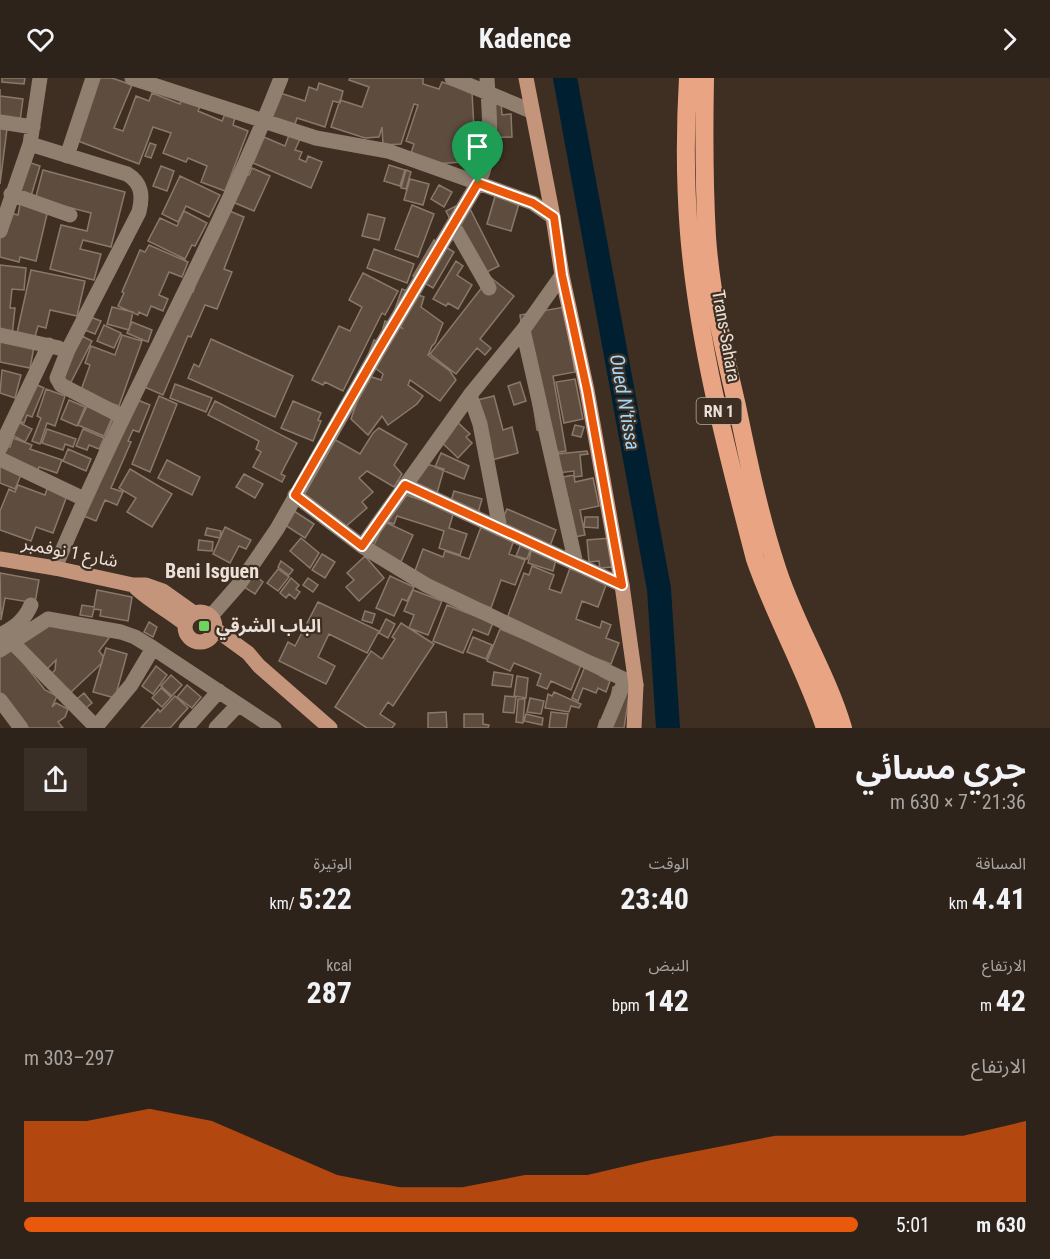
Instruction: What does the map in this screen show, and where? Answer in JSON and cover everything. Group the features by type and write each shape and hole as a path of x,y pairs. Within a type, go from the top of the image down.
{"highway":[{"name":"Trans-Sahara","path":"687,78 689,231 700,323 715,396 755,559 764,585 810,687 825,728"},
{"name":"Trans-Sahara","path":"705,78 707,238 723,345 749,463 776,565 790,605 821,671 843,728"}],"main road":[{"path":"526,78 554,217 562,275 587,390 622,585 634,728"},
{"name":"شارع 1 نوفمبر","path":"0,559 133,585 141,594 190,618"},
{"path":"213,627 203,642 194,641 186,634 190,618 203,612 213,627 251,664 259,666 330,728"}],"street":[{"path":"0,231 30,144 40,78"},
{"path":"67,156 93,78"},
{"path":"132,78 316,138 388,151 533,203 554,217"},
{"path":"55,568 84,499 123,417 232,196 281,78"},
{"path":"452,78 488,85 531,111"},
{"path":"213,627 277,530 378,351 485,171 490,152 488,85"},
{"path":"0,122 33,127"},
{"path":"30,144 127,174 137,182 141,194 139,212 57,374 58,383 123,417"},
{"path":"11,194 70,215"},
{"path":"453,225 489,288"},
{"path":"362,546 470,395 523,330 562,275"},
{"path":"523,330 576,564"},
{"path":"0,335 68,350"},
{"path":"0,448 49,345"},
{"path":"470,395 480,424 500,529"},
{"path":"0,459 84,499"},
{"path":"405,485 622,585"},
{"path":"295,495 362,546 426,585 630,682 605,728"},
{"path":"4,643 26,617 31,605"},
{"path":"4,643 52,619 121,632 153,648 274,728"},
{"path":"4,643 96,727 131,685 153,648"},
{"path":"186,728 219,691"},
{"path":"0,700 21,728"},
{"path":"216,728 238,705"}],"building":[{"path":"2,78 25,78 24,84 2,82"},
{"path":"93,78 112,78 132,85 114,128 123,131 136,96 149,101 152,93 180,104 181,100 200,107 198,111 222,121 225,114 235,118 233,125 248,131 225,191 201,182 207,166 188,158 186,162 163,153 171,133 153,127 139,164 70,138"},
{"path":"350,78 423,78 423,84 439,89 442,82 472,92 474,129 463,162 432,164 411,153 414,144 406,141 418,105 414,104 401,144 383,145 382,127 379,137 365,138 331,127 340,100 362,107 369,87 349,80"},
{"path":"319,83 343,91 340,103 333,101 325,127 297,118 294,127 268,118 277,92 305,101 309,87 317,90"},
{"path":"0,96 23,99 20,121 0,118"},
{"path":"501,101 502,115 511,114 512,137 484,138 483,102"},
{"path":"0,128 7,129 0,184"},
{"path":"289,135 300,139 295,150 302,152 299,159 306,162 308,156 322,162 311,188 253,163 264,137 285,146"},
{"path":"150,143 156,145 151,158 145,156"},
{"path":"19,159 40,166 31,196 10,190"},
{"path":"389,165 405,170 400,186 384,181"},
{"path":"161,166 174,171 167,191 153,186"},
{"path":"252,168 270,176 254,211 228,200 241,171 249,175"},
{"path":"43,170 125,192 111,247 83,240 80,249 101,254 94,280 50,269 61,225 87,231 91,213 64,206 34,204"},
{"path":"406,170 411,172 406,189 401,188"},
{"path":"180,176 220,195 209,217 186,206 178,222 162,214"},
{"path":"410,179 429,184 423,205 404,200"},
{"path":"439,185 452,192 444,207 431,199"},
{"path":"496,193 520,200 511,231 487,224"},
{"path":"466,201 499,266 479,276 446,211"},
{"path":"20,204 48,210 36,261 20,257 19,262 0,257 0,235 6,212 18,215"},
{"path":"412,205 434,214 418,257 395,249"},
{"path":"220,207 244,217 224,269 232,272 217,309 205,305 191,337 188,336 163,395 140,385 182,288 193,292"},
{"path":"184,211 207,223 185,259 148,241 160,218 177,226"},
{"path":"368,214 385,218 379,240 362,236"},
{"path":"434,240 454,252 433,288 413,276"},
{"path":"149,245 188,262 182,277 169,272 159,295 168,299 163,311 151,306 147,316 139,312 138,315 118,306 140,250 145,252"},
{"path":"374,249 414,264 407,283 367,268"},
{"path":"456,261 463,266 457,275 472,285 458,309 448,303 446,306 433,299"},
{"path":"0,265 26,268 24,290 12,289 10,308 15,308 12,336 0,334"},
{"path":"31,270 85,281 77,316 50,310 46,328 38,326 35,337 17,333"},
{"path":"363,273 398,291 385,315 382,313 343,391 325,382 323,385 312,380 339,326 350,331 362,307 349,300"},
{"path":"490,277 514,296 480,339 491,348 485,355 477,348 456,374 430,354"},
{"path":"402,289 424,297 421,307 443,323 428,355 450,371 456,380 440,401 410,380 408,385 423,396 417,404 388,425 382,416 368,435 351,419 366,375 381,380 383,374 366,361 374,340 383,343 385,321 402,328 393,315"},
{"path":"112,307 133,312 129,330 107,324"},
{"path":"564,307 575,372 553,376 566,451 545,454 541,430 537,430 520,315"},
{"path":"85,315 101,321 95,334 80,328"},
{"path":"132,322 152,330 148,342 127,333"},
{"path":"104,325 121,333 114,348 97,341"},
{"path":"122,335 142,341 119,406 80,393 90,365 85,363 91,346 115,355"},
{"path":"82,336 92,341 68,388 58,383"},
{"path":"211,339 293,376 275,417 188,378 194,364 199,367"},
{"path":"0,340 34,347 30,368 0,362"},
{"path":"2,370 21,375 15,398 0,393"},
{"path":"575,379 583,419 564,423 556,382"},
{"path":"26,380 44,388 32,417 27,415 24,423 10,417"},
{"path":"520,382 526,401 514,405 508,386"},
{"path":"175,384 212,398 206,412 170,398"},
{"path":"46,389 65,396 55,426 47,423 40,444 32,441 41,418 37,416"},
{"path":"159,396 177,404 150,472 132,464"},
{"path":"494,396 503,430 512,427 518,453 488,461 473,401"},
{"path":"135,399 150,405 139,432 133,430 128,441 131,442 111,488 123,492 117,505 105,500 96,521 74,512 117,409"},
{"path":"69,400 85,407 77,426 61,419"},
{"path":"215,401 297,443 281,474 285,476 282,482 253,467 261,452 256,449 259,441 208,415"},
{"path":"293,401 321,413 318,420 321,421 313,441 281,428"},
{"path":"87,406 112,418 104,436 78,425"},
{"path":"452,417 470,434 466,437 472,443 458,458 435,436"},
{"path":"12,419 32,429 25,442 14,436 10,444"},
{"path":"575,425 584,427 581,437 572,435"},
{"path":"379,428 407,444 394,465 402,474 394,487 367,471 359,478 373,492 362,502 367,508 344,528 298,493 334,439 360,454 373,433"},
{"path":"47,429 76,439 73,447 65,444 63,450 42,443"},
{"path":"83,429 104,438 99,449 89,445 87,450 76,446"},
{"path":"13,438 32,445 30,449 62,460 57,473 39,467 37,472 0,458 0,443 10,447"},
{"path":"68,449 91,459 86,471 63,461"},
{"path":"587,451 588,454 580,455 582,476 574,477 574,471 549,474 547,455"},
{"path":"441,453 469,466 464,479 435,467"},
{"path":"167,460 200,477 192,495 158,478"},
{"path":"416,461 444,469 437,493 409,485"},
{"path":"0,462 23,470 15,489 0,483"},
{"path":"130,469 172,494 152,527 127,512 136,498 119,488"},
{"path":"244,474 263,484 255,498 236,487"},
{"path":"574,475 575,482 593,478 599,506 580,510 585,535 564,539 552,479"},
{"path":"18,485 45,495 48,486 68,493 53,533 36,527 31,541 0,530 0,511 9,489 15,492"},
{"path":"394,491 454,511 449,528 467,534 460,555 439,548 444,531 397,516 394,524 385,521"},
{"path":"454,491 482,499 478,513 450,505"},
{"path":"507,509 556,530 550,546 500,525"},
{"path":"294,511 314,524 305,538 285,525"},
{"path":"585,517 598,517 598,528 584,527"},
{"path":"385,522 413,535 400,564 371,551"},
{"path":"225,527 251,540 246,549 239,546 230,563 213,554"},
{"path":"481,527 514,540 509,554 525,560 515,585 501,580 491,608 412,579 423,549 443,557 445,551 469,559"},
{"path":"207,528 221,531 220,538 205,535"},
{"path":"301,538 319,553 310,568 290,551"},
{"path":"610,538 613,567 600,568 599,561 589,562 587,540"},
{"path":"199,540 213,542 212,551 198,550"},
{"path":"521,544 531,548 527,559 516,556"},
{"path":"532,548 557,556 553,571 528,563"},
{"path":"322,554 335,562 325,578 312,570"},
{"path":"365,556 384,578 359,601 346,587 354,580 347,573"},
{"path":"281,561 293,570 289,575 278,567"},
{"path":"532,566 554,575 549,589 561,593 570,568 607,582 598,607 582,601 576,619 600,628 602,621 611,625 606,638 619,643 611,664 557,644 506,621 524,573 529,575"},
{"path":"278,569 289,577 278,591 267,583"},
{"path":"0,573 39,580 35,603 5,598 1,620"},
{"path":"253,574 263,582 255,594 244,587"},
{"path":"390,576 414,587 407,601 402,599 394,616 376,608"},
{"path":"291,578 299,585 296,589 300,592 295,599 289,594 286,598 280,593"},
{"path":"308,578 318,585 313,592 303,585"},
{"path":"97,590 132,597 128,621 100,616 101,610 94,609 92,617 80,615 82,605 94,607"},
{"path":"413,590 442,601 428,635 409,628 414,615 404,611"},
{"path":"318,602 379,631 367,653 329,634 318,657 335,666 326,684 279,661 288,642 295,646"},
{"path":"447,605 493,623 488,635 473,629 463,653 433,641"},
{"path":"365,611 375,614 372,623 362,620"},
{"path":"386,619 395,624 388,638 379,633"},
{"path":"149,622 157,627 153,637 144,632"},
{"path":"42,623 105,634 109,638 99,651 103,656 102,663 69,694 48,677 55,670 56,660 48,668 41,667 14,649"},
{"path":"401,623 434,644 393,706 388,702 380,714 395,724 392,728 367,728 335,707 371,651 382,659 395,639 392,637"},
{"path":"500,629 582,663 571,690 551,681 547,689 537,685 541,674 514,663 510,671 487,661"},
{"path":"473,637 492,645 486,659 467,652"},
{"path":"9,645 45,690 57,696 52,707 56,703 68,709 65,717 58,722 63,728 16,728 0,707 0,652"},
{"path":"106,648 127,654 115,698 93,692"},
{"path":"586,664 602,671 600,676 610,681 606,692 598,688 596,693 583,688 578,701 572,698"},
{"path":"156,666 167,675 153,694 142,686"},
{"path":"494,672 513,675 511,687 492,685"},
{"path":"171,675 182,685 172,696 161,686"},
{"path":"517,676 528,678 526,698 514,696"},
{"path":"187,685 201,697 192,708 177,697"},
{"path":"613,687 630,689 624,728 598,728 600,720 607,721"},
{"path":"161,688 171,697 162,707 152,698"},
{"path":"554,692 581,704 579,708 571,706 569,712 545,708 548,694 552,696"},
{"path":"84,693 92,703 80,713 72,703"},
{"path":"175,696 188,708 170,728 141,728 158,709 160,712"},
{"path":"505,696 516,697 514,713 503,712"},
{"path":"530,698 544,701 541,714 527,712"},
{"path":"518,699 525,699 523,723 516,722"},
{"path":"446,712 447,728 428,728 428,713"},
{"path":"551,712 568,714 566,728 549,728"},
{"path":"464,714 483,714 483,724 489,725 488,728 464,728"},
{"path":"526,714 543,718 542,725 524,721"}],"waterway":[{"name":"Oued N'tissa","path":"565,78 659,589 668,728"}],"place":[{"name":"الباب الشرقي","path":"204,626"}],"district":[{"name":"Beni Isguen","path":"212,571"}],"route":[{"path":"478,183 533,203 554,217 562,275 587,390 622,585 405,485 362,546 295,495 478,183"}]}
